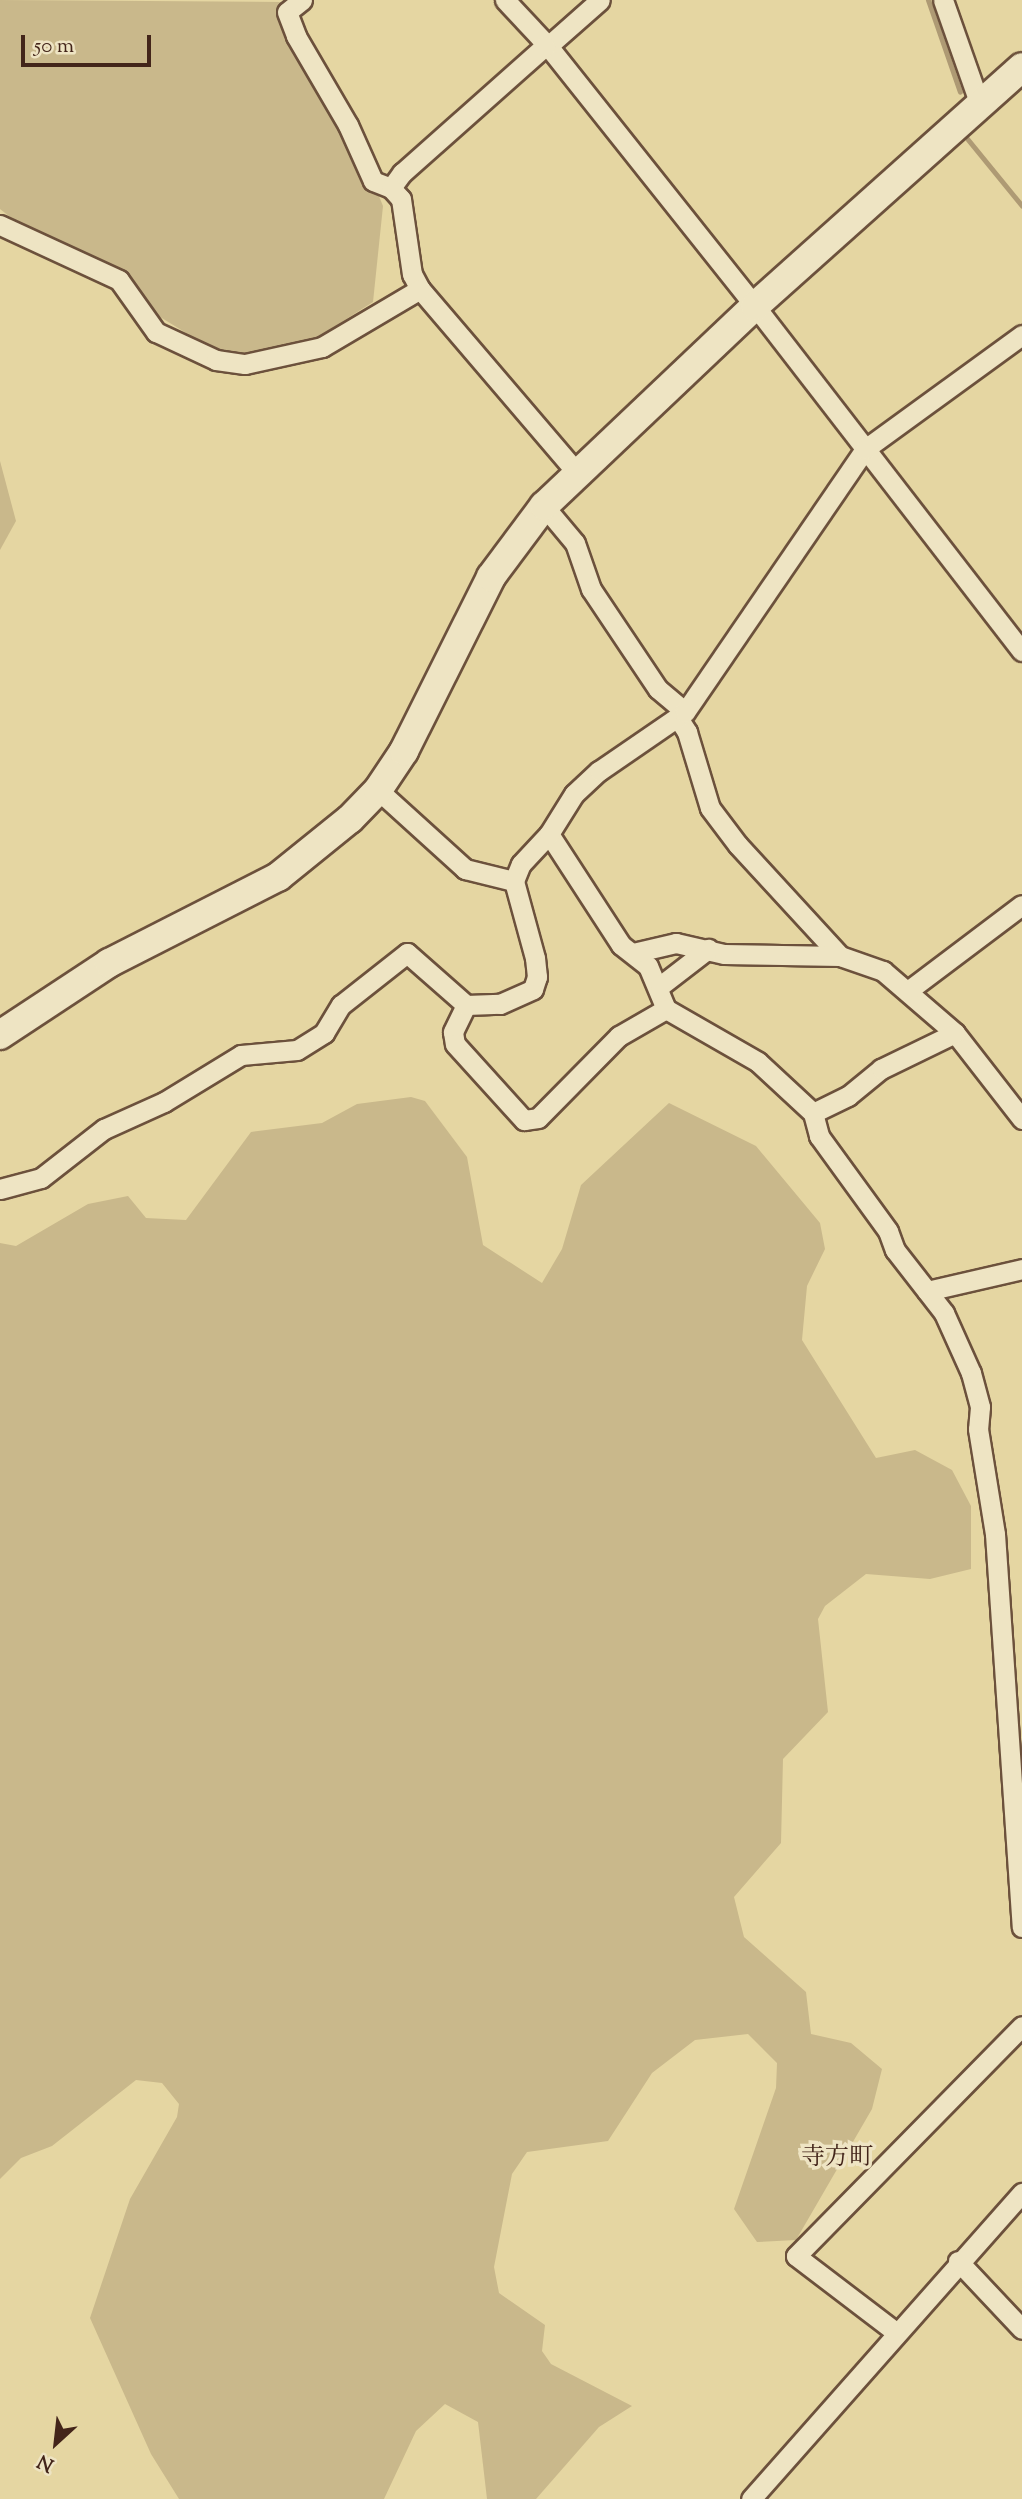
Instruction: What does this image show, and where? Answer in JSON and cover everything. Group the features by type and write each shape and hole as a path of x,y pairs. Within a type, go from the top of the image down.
{"street":[{"path":"302,0 287,12 296,36 348,125 373,181 391,188 401,199 412,274 420,289 577,474"},
{"path":"505,0 546,46 755,306 1022,651"},
{"path":"391,188 402,173 600,0"},
{"path":"943,0 979,102"},
{"path":"0,1035 109,963 278,877 350,820 378,790 404,751 491,577 544,506 755,306 979,102 1022,67"},
{"path":"0,225 119,280 156,332 216,360 245,364 322,347 420,289"},
{"path":"0,1189 40,1178 104,1129 164,1102 241,1055 297,1050 324,1033 341,1005 407,953 466,1005 519,998 533,989 537,977 513,881 521,864 549,834 574,794 599,771 682,715 864,449 1022,335"},
{"path":"544,506 575,543 591,589 658,689 682,715 710,808 840,956"},
{"path":"378,790 465,869 513,881"},
{"path":"549,834 621,945 633,953 660,986 666,1009 758,1062 813,1113 819,1136 944,1313 971,1373 980,1407 978,1429 995,1534 1022,1927"},
{"path":"909,990 1022,905"},
{"path":"633,953 676,943 724,954 840,956 883,971 909,990 955,1033 1022,1119"},
{"path":"660,986 708,949"},
{"path":"466,1005 453,1032 455,1044 524,1119 538,1118 619,1036 666,1009"},
{"path":"813,1113 848,1096 881,1069 955,1033"},
{"path":"927,1291 1022,1269"},
{"path":"897,2333 796,2256 1022,2026"},
{"path":"751,2499 958,2261 1022,2193"},
{"path":"958,2261 1022,2329"}],"shaded area":[{"path":"0,0 281,2 351,128 383,206 373,302 285,358 230,360 53,251 0,209"},
{"path":"0,461 16,521 0,550"},
{"path":"411,1097 425,1101 467,1157 483,1245 542,1283 562,1249 581,1185 669,1103 756,1146 820,1223 825,1249 807,1286 802,1340 876,1458 915,1450 952,1470 971,1506 971,1569 930,1579 866,1574 825,1606 818,1619 828,1712 783,1759 781,1843 734,1897 744,1937 806,1992 811,2034 851,2043 882,2069 872,2109 796,2240 757,2242 734,2209 776,2088 777,2063 748,2034 695,2040 652,2073 608,2141 527,2152 512,2174 494,2267 499,2293 545,2325 542,2351 551,2364 632,2406 599,2427 536,2499 487,2499 478,2422 445,2404 416,2431 384,2499 179,2499 151,2454 90,2318 130,2199 177,2117 179,2104 162,2083 136,2080 52,2146 21,2158 0,2179 0,1243 16,1246 88,1204 128,1196 146,1218 186,1220 251,1132 322,1123 357,1104"}],"waterway":[{"path":"928,0 960,92"},
{"path":"965,136 1022,206"}],"district":[{"name":"寺方町","path":"837,2159"}]}
